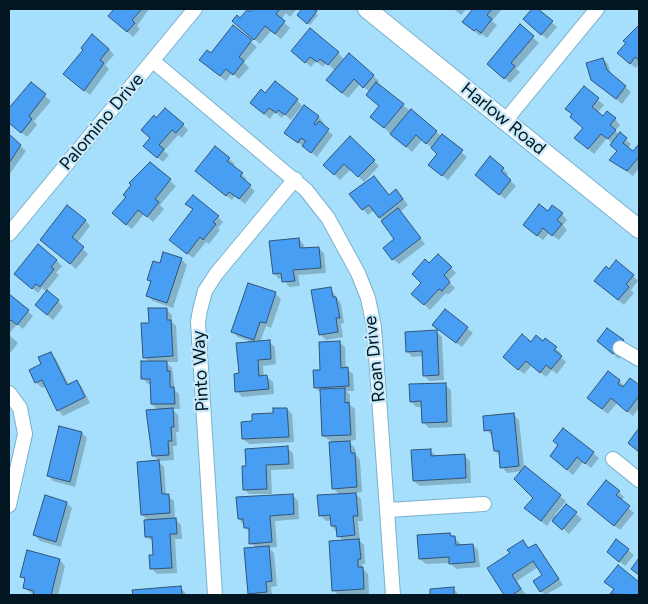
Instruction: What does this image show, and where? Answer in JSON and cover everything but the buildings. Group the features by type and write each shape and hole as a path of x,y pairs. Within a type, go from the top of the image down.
{"main road":[{"name":"Harlow Road","path":"366,9 639,229"}],"street":[{"name":"Palomino Drive","path":"9,234 195,9"},
{"path":"505,121 597,9"},
{"name":"Roan Drive","path":"153,61 295,179 317,202 340,236 358,273 372,314 393,595"},
{"name":"Pinto Way","path":"215,595 198,322 200,310 205,291 216,274 295,179"},
{"path":"620,348 639,359"},
{"path":"9,393 20,408 25,434 9,505"},
{"path":"613,459 639,480"},
{"path":"388,510 484,504"}]}
